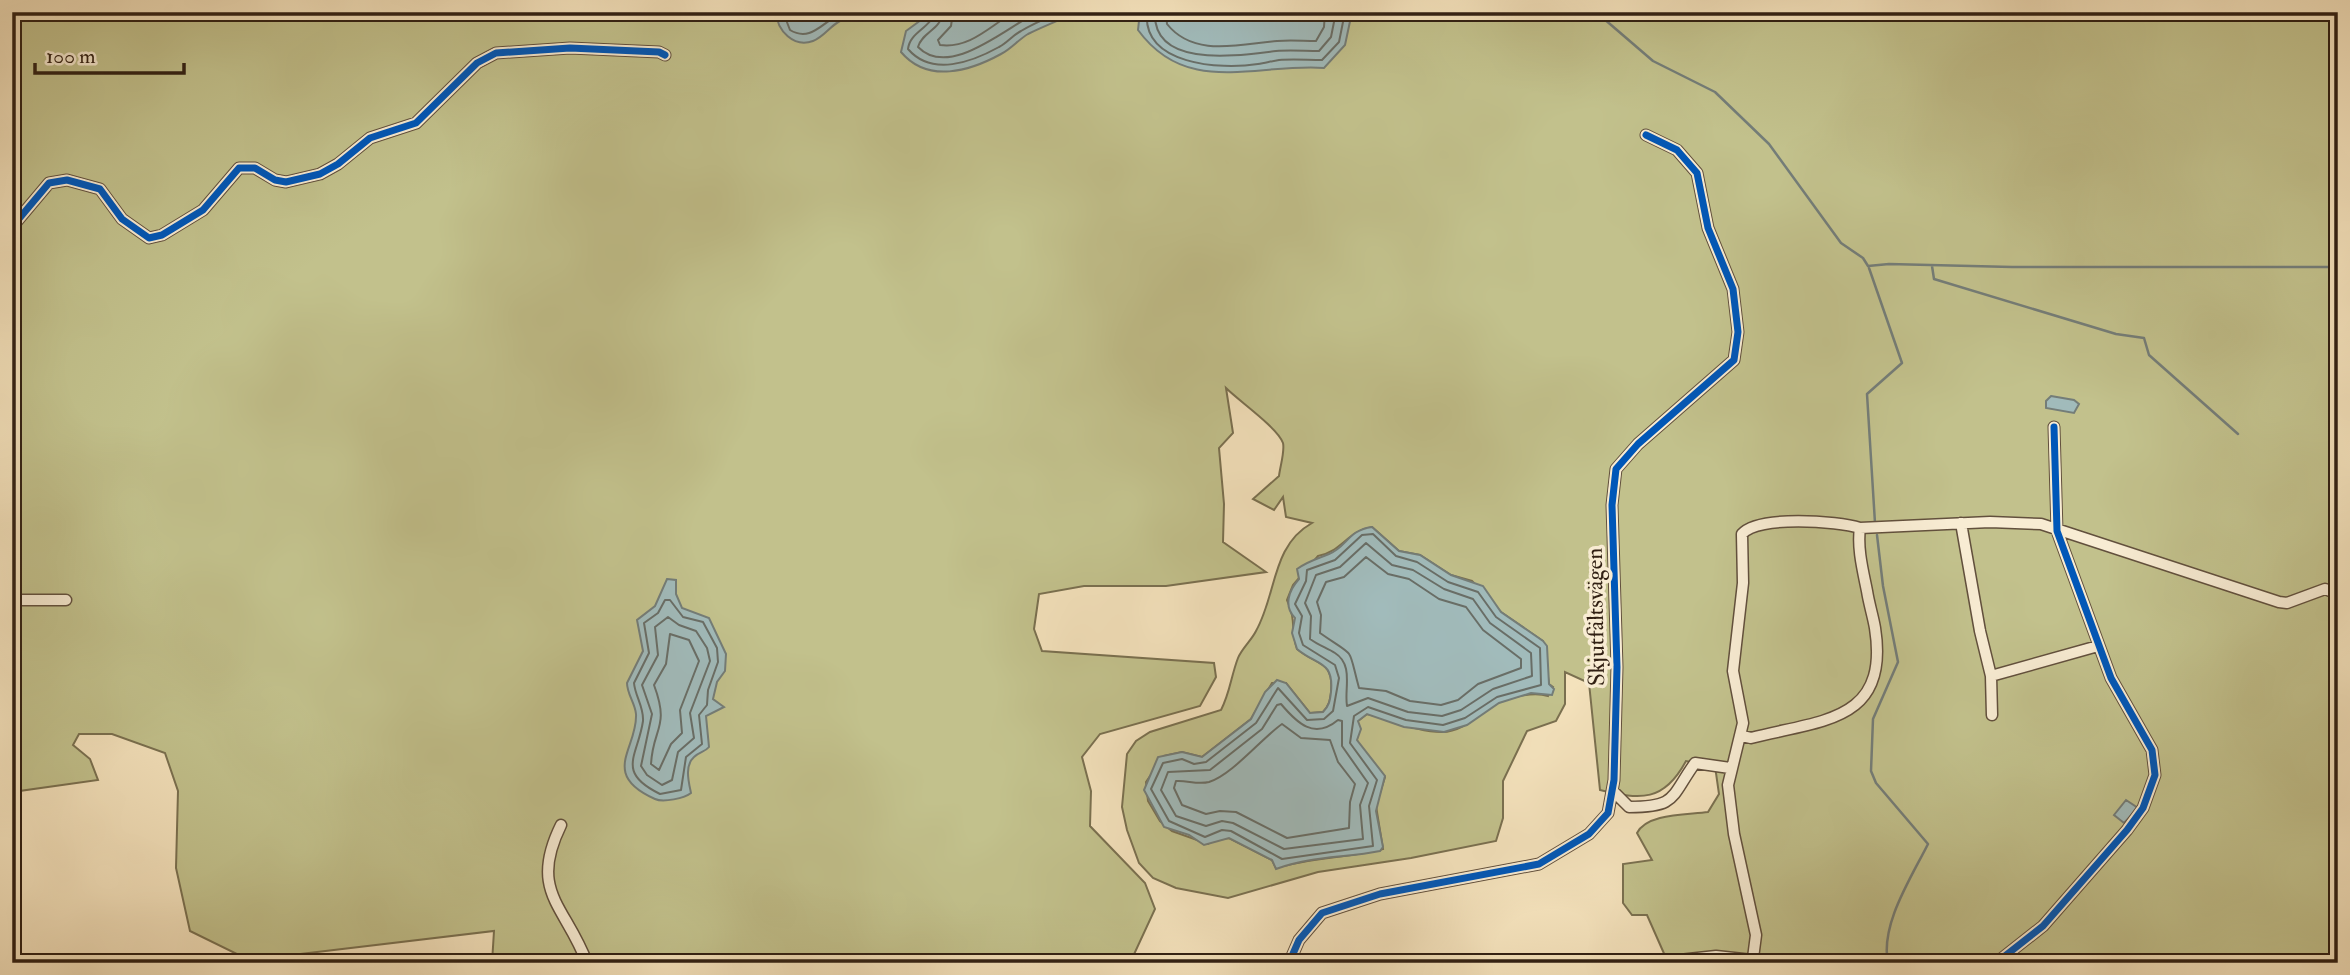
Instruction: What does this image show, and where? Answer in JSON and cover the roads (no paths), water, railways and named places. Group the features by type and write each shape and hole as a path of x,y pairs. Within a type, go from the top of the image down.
{"street":[{"path":"12,227 49,183 67,180 100,189 122,219 149,238 162,235 203,210 239,168 255,168 275,180 286,182 320,174 351,155 370,138 416,123 477,63 496,52 570,48 659,52 665,55"},
{"name":"Skjutfältsvägen","path":"1289,963 1298,940 1312,923 1322,913 1339,905 1425,885 1514,870 1556,857 1597,828 1608,813 1613,791 1617,667 1612,491 1616,469 1638,444 1734,360 1737,350 1733,289 1708,228 1697,173 1677,149 1646,135"},
{"path":"1996,963 2059,909 2096,861 2127,830 2151,791 2155,762 2152,750 2123,700 2098,646 2057,531 2054,427"},
{"path":"1753,958 1756,935 1734,834 1728,785 1743,723 1733,671 1743,583 1742,534 1753,524 1825,522 1860,528 1961,523 2041,524 2279,602 2287,603 2325,589 2338,594"},
{"path":"1961,523 1980,631 1991,676 1992,715"},
{"path":"1742,736 1751,738 1840,716 1858,706 1863,699 1874,673 1877,648 1862,567 1860,528"},
{"path":"12,600 66,600"},
{"path":"1991,676 2098,646"},
{"path":"1613,791 1629,807 1664,804 1672,799 1695,763 1730,768"},
{"path":"561,825 548,865 549,891 587,963"},
{"path":"1652,963 1716,956 1780,963"}],"water":[{"path":"776,12 872,12 840,21 817,39 806,43 793,40 783,31"},
{"path":"932,12 1078,12 1028,34 1005,52 989,60 963,69 936,71 912,62 901,52 906,31"},
{"path":"1140,12 1352,12 1345,45 1324,68 1224,72 1200,70 1178,64 1157,51 1138,30"},
{"path":"2051,396 2074,400 2079,404 2074,413 2046,408 2046,401"},
{"path":"1372,527 1399,551 1420,555 1451,575 1483,586 1501,612 1543,641 1547,646 1549,684 1554,689 1552,695 1531,693 1499,703 1467,725 1444,732 1404,727 1367,714 1358,721 1361,729 1357,740 1385,776 1376,811 1383,847 1380,851 1302,862 1276,869 1272,860 1229,838 1204,845 1189,835 1164,827 1144,790 1158,757 1182,752 1202,757 1251,719 1265,692 1277,680 1286,683 1310,713 1323,712 1327,708 1331,692 1330,674 1323,665 1297,649 1292,633 1295,618 1289,608 1289,598 1299,579 1297,569 1335,551 1358,531"},
{"path":"667,579 676,580 676,594 682,608 709,618 726,654 725,671 717,682 713,699 724,707 706,716 709,747 694,757 689,765 691,793 663,800 638,790 629,780 625,760 636,714 627,683 643,651 637,620 655,606"},
{"path":"2126,800 2138,808 2124,823 2114,815"}],"waterway":[{"path":"1596,12 1653,61 1715,92 1769,144 1841,243 1863,258 1868,266 2338,267"},
{"path":"1932,266 1934,279 2116,334 2144,338 2149,355 2238,434"},
{"path":"1869,268 1902,363 1867,394 1875,523"},
{"path":"1877,535 1883,586 1898,662 1873,719 1871,771 1876,783 1928,844 1893,918 1888,933 1888,963"}]}
